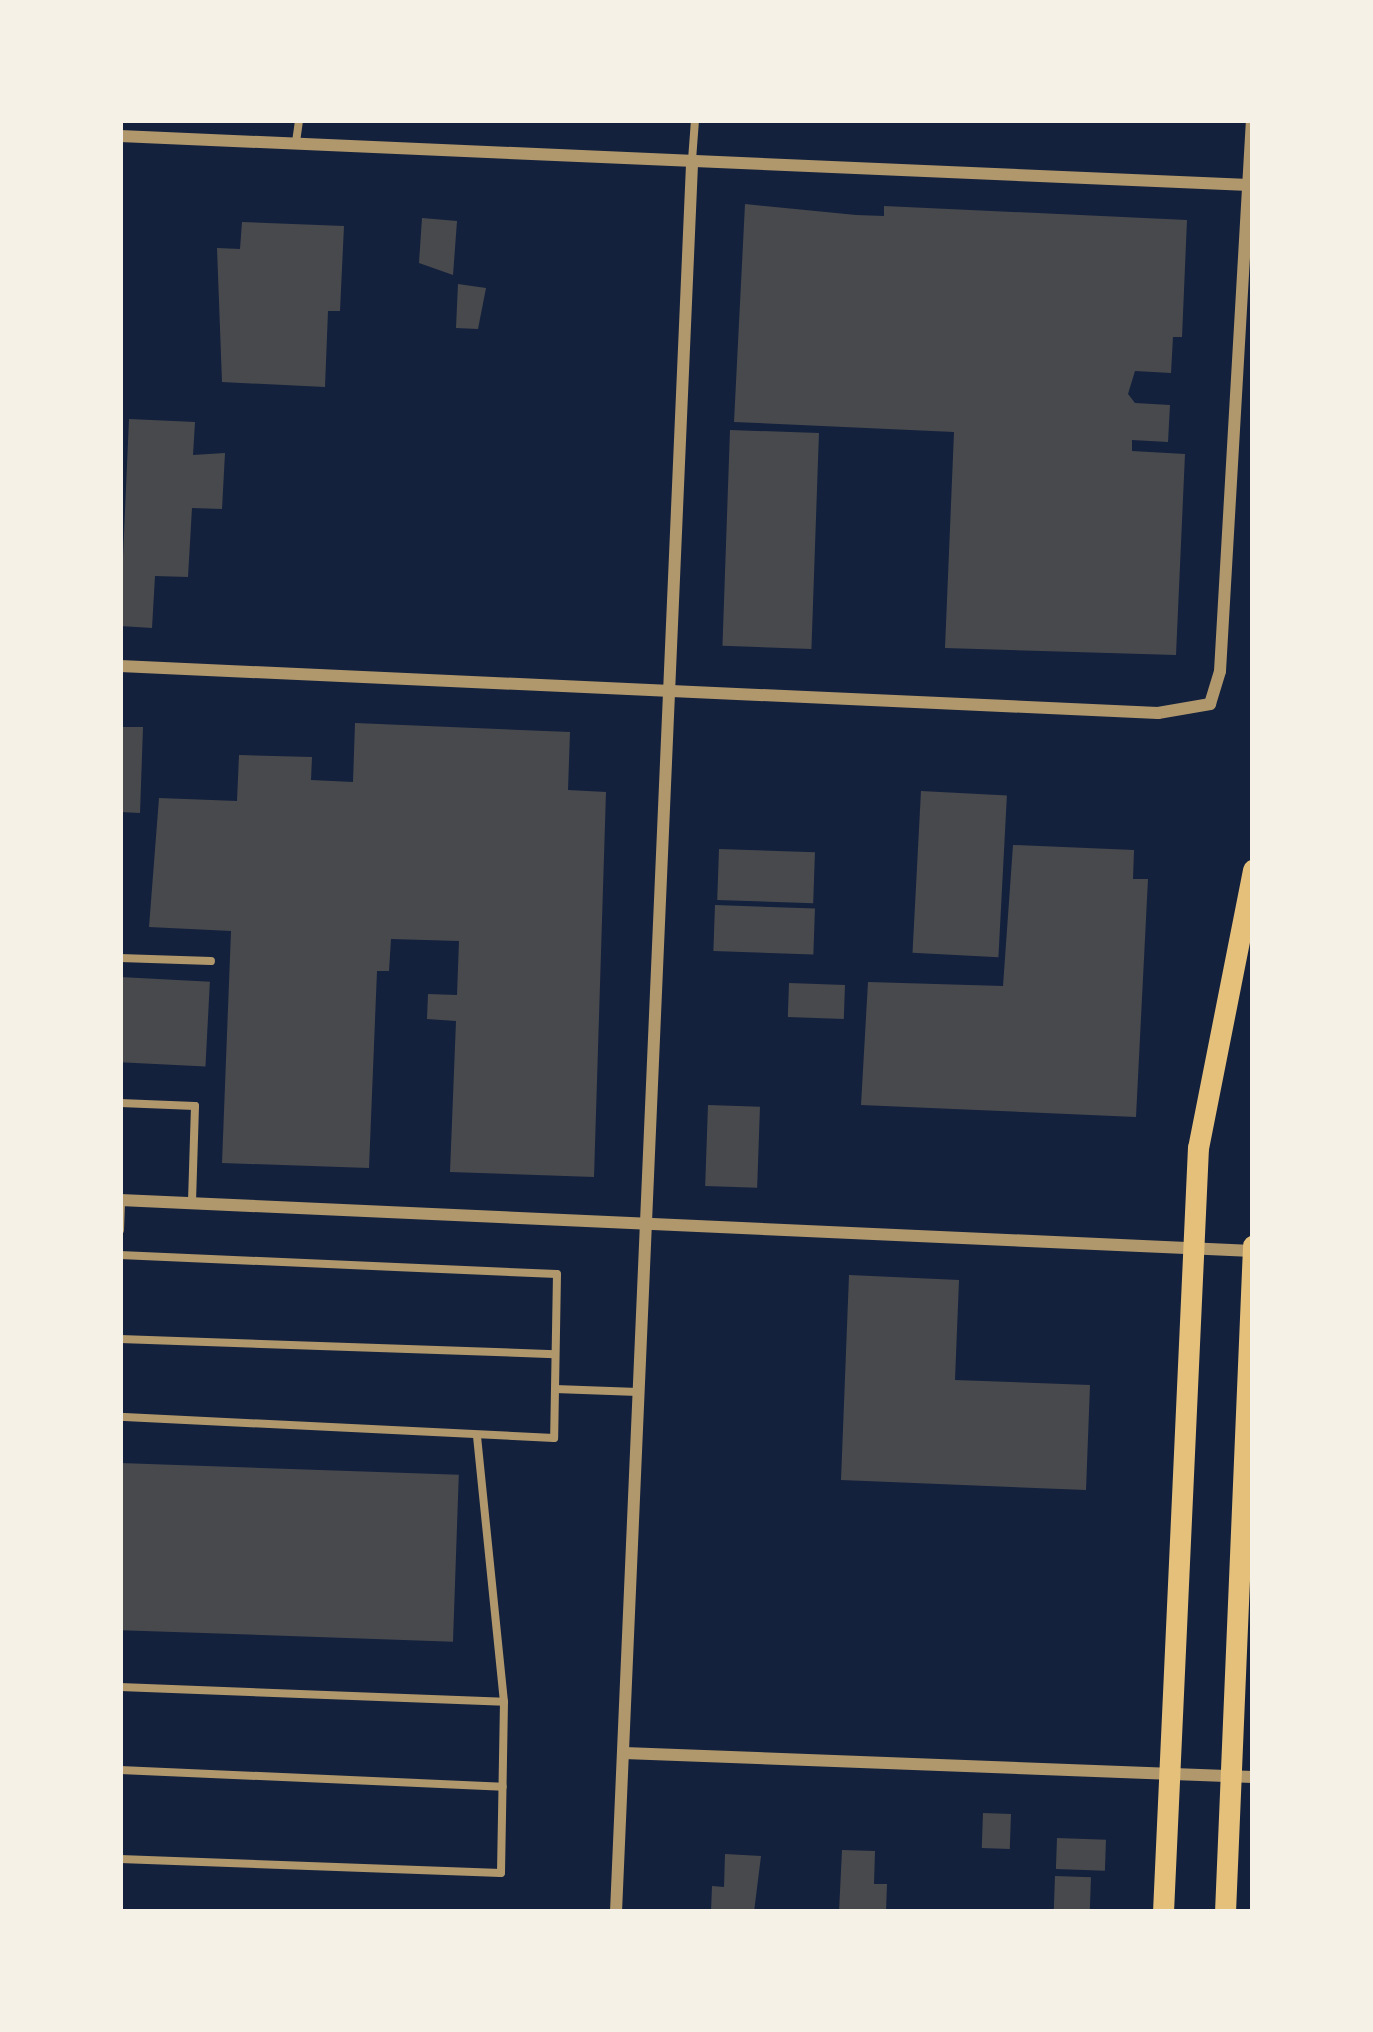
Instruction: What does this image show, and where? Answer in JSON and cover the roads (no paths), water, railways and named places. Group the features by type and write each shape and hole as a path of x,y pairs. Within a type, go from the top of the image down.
{"main road":[{"path":"1163,1912 1191,1248 1214,1041 1253,869"},
{"path":"1225,1912 1242,1776 1253,1249"}],"street":[{"path":"120,666 1158,713 1210,704 1220,670 1252,120"},
{"path":"120,136 1249,185"},
{"path":"616,1912 692,161"},
{"path":"120,1200 1253,1249"},
{"path":"624,1753 1242,1776"}],"lane":[{"path":"296,144 298,120"},
{"path":"692,161 695,120"},
{"path":"120,958 211,961"},
{"path":"120,1103 195,1106 192,1203"},
{"path":"120,1200 120,1231"},
{"path":"120,1255 557,1274 554,1438 120,1417"},
{"path":"120,1339 555,1354"},
{"path":"555,1389 639,1392"},
{"path":"120,1859 501,1873 503,1702 477,1435"},
{"path":"120,1687 503,1702"},
{"path":"120,1770 503,1787"}]}
